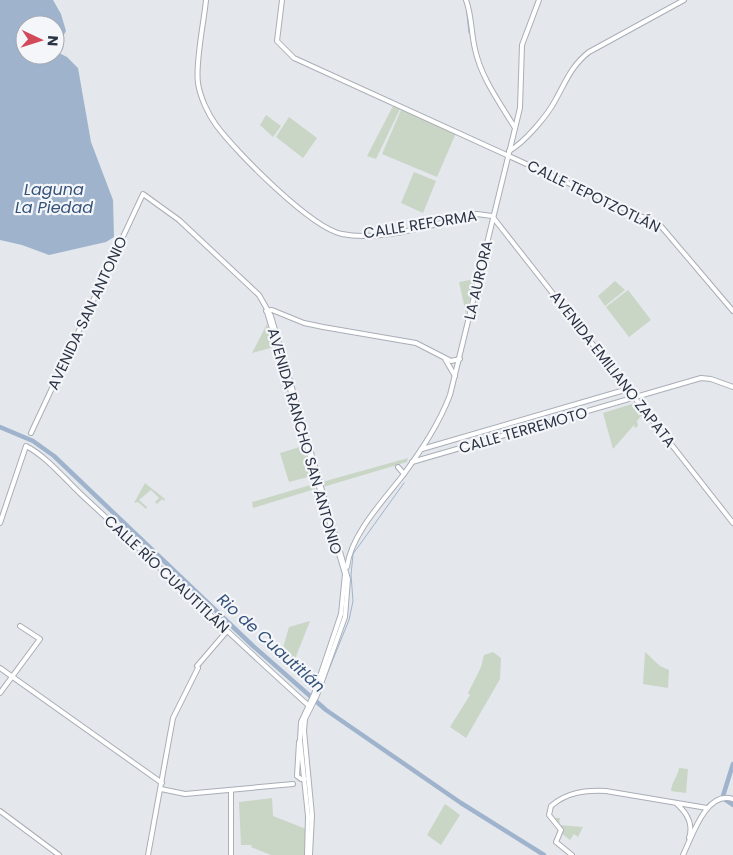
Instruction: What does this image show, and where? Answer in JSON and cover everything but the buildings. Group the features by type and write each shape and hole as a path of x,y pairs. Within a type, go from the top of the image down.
{"street":[{"name":"CALLE REFORMA","path":"206,0 198,83 212,119 242,153 307,214 330,230 347,234 387,233 477,214 492,216"},
{"name":"CALLE TEPOTZOTLÁN","path":"282,0 277,41 294,58 409,111 508,153 660,225 733,311"},
{"path":"466,0 475,51 480,66 486,81 515,128"},
{"name":"LA AURORA","path":"346,573 352,546 422,448 446,406 460,359 492,216 515,128 521,98 522,45 539,0"},
{"path":"508,153 519,145 550,109 578,60 684,0"},
{"name":"AVENIDA RANCHO SAN ANTONIO","path":"143,194 182,222 259,295 267,309 346,573"},
{"name":"AVENIDA SAN ANTONIO","path":"31,433 143,194"},
{"name":"AVENIDA EMILIANO ZAPATA","path":"492,216 733,523"},
{"path":"267,309 323,327 416,342 443,358 451,361 460,359"},
{"path":"443,358 455,376"},
{"name":"CALLE TERREMOTO","path":"412,462 701,378 711,379 733,387"},
{"name":"CALLE TERREMOTO","path":"422,448 628,389"},
{"name":"CALLE RÍO CUAUTITLÁN","path":"0,523 26,446 46,461 113,522 308,705"},
{"path":"398,467 404,474"},
{"path":"308,855 304,731 313,699 345,617 348,593 346,573"},
{"path":"0,693 40,640 20,626"},
{"path":"148,855 173,718 197,667 227,630"},
{"path":"0,668 162,783"},
{"path":"306,779 297,776 297,752 301,722 308,705 313,699"},
{"path":"161,789 185,794 293,784"},
{"path":"231,855 232,790"},
{"path":"572,855 556,842 561,830 549,815 551,806 566,796 593,791 606,791 707,808"},
{"path":"681,855 711,803 724,798 733,799"},
{"path":"676,803 683,809 690,822 690,835 681,855"},
{"path":"700,807 703,815"},
{"path":"1,811 59,855"}],"green space":[{"path":"393,106 400,109 376,159 367,156"},
{"path":"401,110 456,133 437,177 382,154"},
{"path":"266,115 281,126 273,137 260,125"},
{"path":"289,117 317,138 303,158 276,137"},
{"path":"414,172 436,181 423,213 401,203"},
{"path":"475,279 466,314 459,282"},
{"path":"615,281 625,290 605,306 598,296"},
{"path":"628,290 651,320 629,337 606,307"},
{"path":"267,324 274,347 252,353"},
{"path":"635,403 645,411 637,421 638,426 635,428 634,425 613,449 603,413"},
{"path":"303,446 312,476 289,482 280,453"},
{"path":"408,458 407,462 323,487 322,482"},
{"path":"145,483 165,499 164,501 162,499 157,504 155,502 159,498 151,490 139,500 147,507 146,509 138,502 134,503"},
{"path":"314,484 315,489 253,508 252,502"},
{"path":"310,621 293,664 282,651 289,627"},
{"path":"493,652 501,658 500,679 466,738 450,727 470,695 468,693 481,667 484,655"},
{"path":"645,652 660,666 669,670 668,688 643,684"},
{"path":"679,768 688,769 686,793 671,791"},
{"path":"272,798 273,816 306,829 304,855 271,855 251,847 252,845 241,845 239,802"},
{"path":"445,804 460,815 441,845 427,835"},
{"path":"550,818 560,818 559,825 583,827 578,837 574,834 570,840 560,832"}],"water":[{"name":"Laguna La Piedad","path":"0,0 53,0 61,15 15,15 15,65 65,65 65,56 78,68 91,142 113,200 114,237 106,242 49,255 22,245 0,240"}],"waterway":[{"path":"466,5 469,33"},
{"name":"Rio de Cuautitlán","path":"0,427 33,441 54,456 253,646 326,710 461,803 544,855"},
{"path":"323,684 349,620 353,601 351,575 353,554 404,483"},
{"path":"723,796 733,764"},
{"path":"724,799 733,805"}]}
